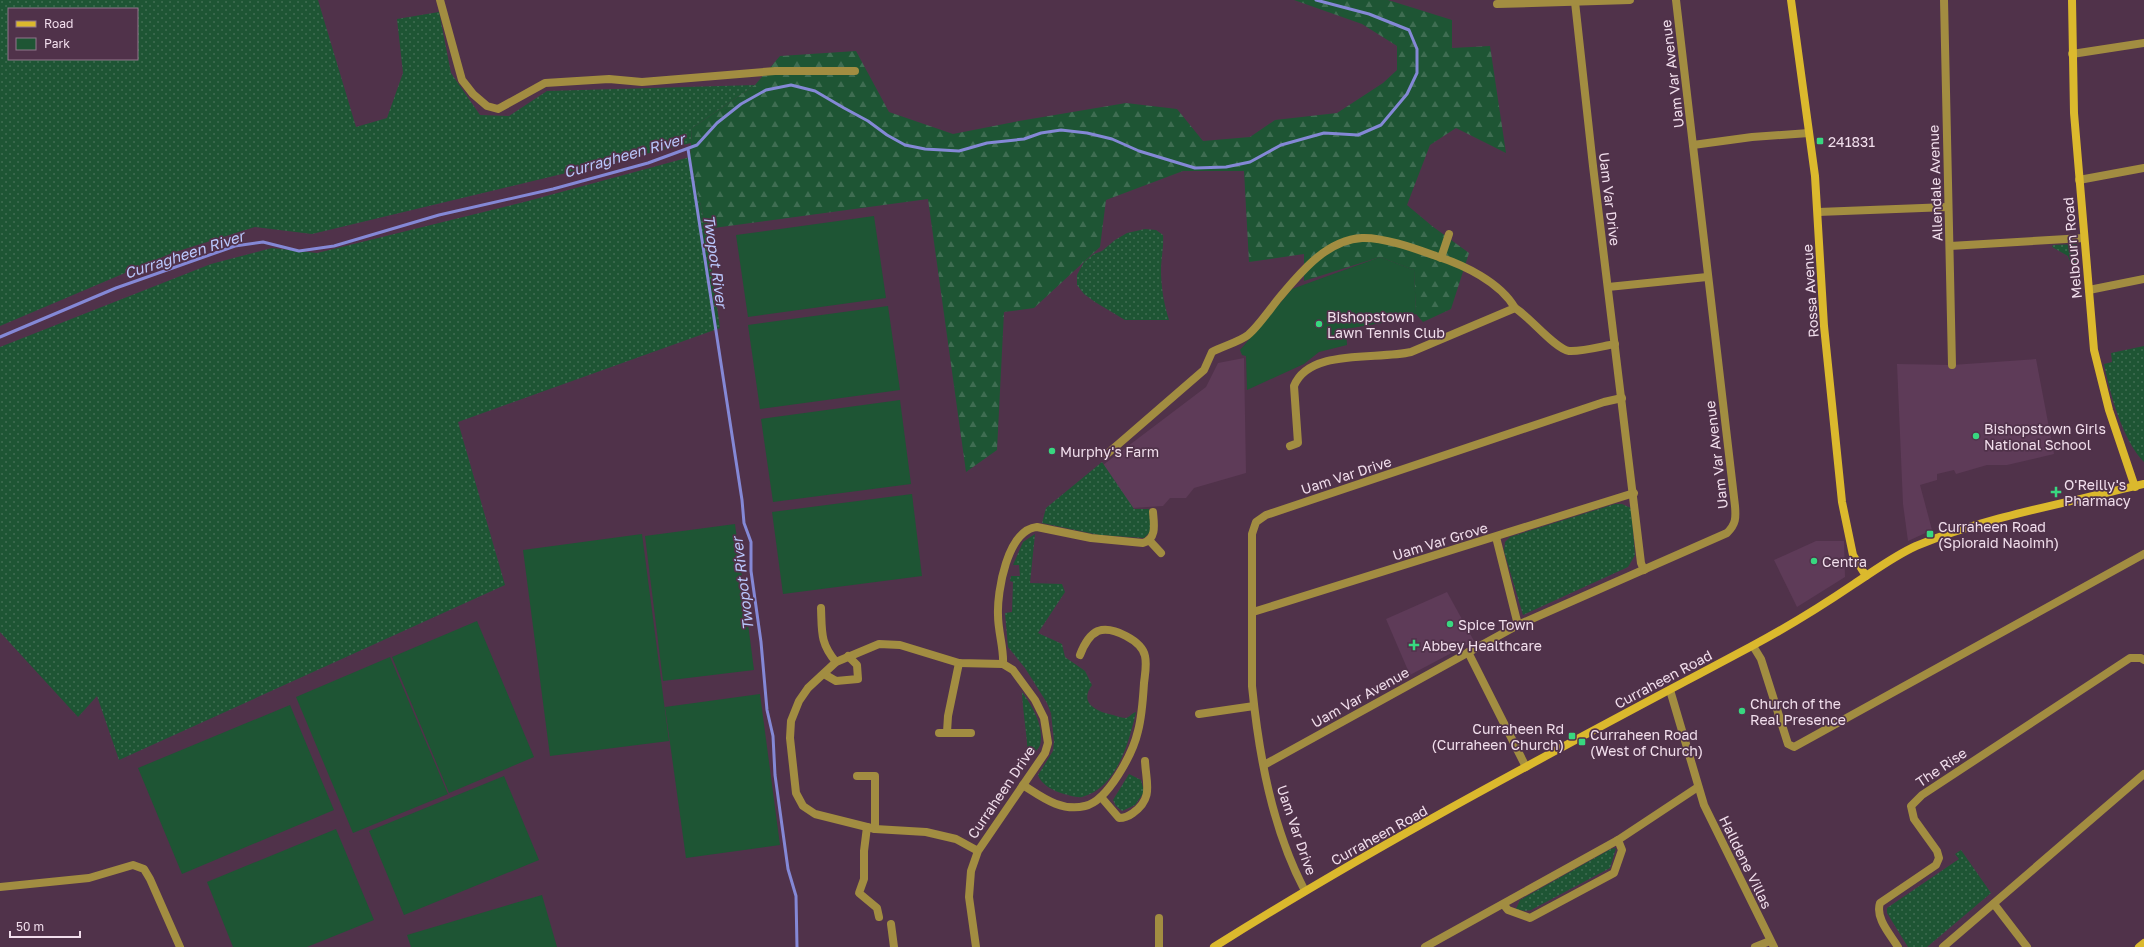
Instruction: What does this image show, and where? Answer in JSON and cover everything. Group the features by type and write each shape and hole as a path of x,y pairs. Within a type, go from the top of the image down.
{"street":[{"path":"440,0 462,80 473,94 487,106 498,109 545,83 609,79 642,82 775,71 855,70"},
{"path":"1497,4 1630,0"},
{"name":"Uam Var Avenue","path":"1264,765 1518,625 1727,533 1734,526 1736,517 1676,0"},
{"name":"Rossa Avenue","path":"1791,0 1818,212 1824,326 1842,502 1852,552 1866,576"},
{"name":"Allendale Avenue","path":"1944,0 1952,365"},
{"name":"Melbourn Road","path":"2072,0 2074,113 2096,362 2109,410 2135,486"},
{"name":"Uam Var Drive","path":"1575,2 1608,287 1644,570"},
{"path":"2072,54 2144,43"},
{"name":"Uam Var Avenue","path":"1693,145 1747,137 1809,133"},
{"path":"2079,180 2144,168"},
{"path":"1818,212 1948,207"},
{"path":"1441,258 1449,234"},
{"path":"1107,454 1204,370 1212,352 1247,336 1298,276 1321,254 1345,242 1363,238 1402,245 1441,258 1479,276 1509,298 1515,308 1527,315 1559,347 1569,351 1615,344"},
{"path":"1950,246 2084,238"},
{"path":"1608,287 1707,277"},
{"path":"2089,290 2144,279"},
{"path":"1290,446 1298,443 1294,386 1297,379 1315,365 1326,360 1398,355 1411,352 1515,308"},
{"name":"Uam Var Drive","path":"1305,891 1298,878 1270,801 1254,706 1252,686 1252,534 1256,522 1266,515 1604,402 1622,398"},
{"name":"Curraheen Road","path":"1214,947 1305,891 1526,767 1753,646 1914,548 1989,521 2144,484"},
{"name":"Uam Var Grove","path":"1253,612 1634,493"},
{"path":"1003,664 998,615 999,589 1010,553 1022,534 1029,529 1037,528 1118,541 1143,543 1149,540 1154,531 1153,512"},
{"path":"1496,537 1518,625"},
{"path":"1149,540 1161,553"},
{"path":"1753,646 1761,659 1788,744 1794,747 2144,554"},
{"path":"821,608 822,639 828,652 836,662"},
{"path":"1023,785 1052,802 1069,808 1086,806 1101,797 1114,780 1138,733 1146,661 1143,650 1133,638 1103,630 1094,634 1088,640 1080,655"},
{"name":"Curraheen Drive","path":"976,947 969,897 971,871 978,851 1045,753 1048,743 1047,729 1044,718 1035,700 1013,670 1003,664 959,663 900,645 879,644 836,662 808,688 799,701 792,720 790,738 796,793 803,806 815,814 871,828 926,832 956,838 978,851"},
{"path":"1468,652 1526,767"},
{"path":"824,674 836,681 858,679 857,665 848,656"},
{"name":"The Rise","path":"1898,947 1879,915 1878,909 1880,903 1936,864 1939,858 1937,850 1914,819 1911,806 1922,795 2130,658 2140,658 2144,660"},
{"path":"959,663 943,733 971,733"},
{"name":"Halldene Villas","path":"1670,690 1704,805 1772,944"},
{"path":"1199,714 1254,706"},
{"path":"1101,797 1119,818 1130,816 1135,812 1145,802 1147,796 1144,762"},
{"path":"1943,947 2144,774"},
{"path":"857,776 875,776 871,828 864,851 864,879 859,893 877,908 879,917"},
{"path":"1425,947 1504,905 1618,840 1698,787"},
{"path":"1504,905 1508,910 1530,918 1614,873 1622,850 1618,840"},
{"path":"0,887 89,878 127,866 139,866 144,869 150,879 180,947"},
{"path":"1994,904 2027,947"},
{"path":"1158,918 1159,947"},
{"path":"891,924 894,947"},
{"path":"2139,947 2144,943"},
{"path":"1755,947 1772,944"}],"shaded area":[{"path":"1244,358 1246,473 1194,488 1186,498 1170,498 1163,506 1132,508 1103,465 1206,387 1218,363"},
{"name":"Bishopstown Girls National School","path":"2036,359 2054,454 2007,465 1987,465 1956,474 1954,470 1937,474 1937,480 1920,485 1932,530 1908,541 1903,504 1897,364 1952,365"},
{"path":"1816,541 1844,541 1845,577 1797,607 1774,560"},
{"path":"1447,592 1474,641 1410,675 1386,619"}],"green space":[{"path":"0,0 318,0 356,127 387,118 403,73 397,19 439,12 451,73 480,115 509,116 547,91 755,85 692,128 691,143 312,234 255,227 172,253 0,326"},
{"path":"1294,0 1388,0 1452,20 1452,48 1490,46 1506,153 1456,128 1430,145 1407,205 1432,226 1469,253 1451,309 1423,322 1416,314 1414,270 1380,257 1304,281 1304,254 1249,262 1244,171 1183,171 1106,200 1100,247 1034,308 1004,312 997,450 966,472 928,199 706,229 690,157 692,128 755,85 780,56 856,51 889,112 953,134 1126,103 1177,109 1203,141 1250,137 1275,120 1337,113 1383,83 1397,70 1397,46 1362,24"},
{"path":"690,157 706,229 720,328 458,422 505,585 119,760 97,696 78,717 0,632 0,347 211,264 272,248 317,253 528,201"},
{"path":"874,216 886,298 748,317 736,235"},
{"path":"1145,229 1156,230 1163,235 1161,266 1162,283 1164,302 1169,320 1125,320 1084,294 1077,285 1077,275 1084,262 1127,233"},
{"path":"2077,244 2078,262 2071,265 2068,256 2052,247 2053,245"},
{"name":"Bishopstown Lawn Tennis Club","path":"1380,257 1414,270 1416,314 1405,319 1346,329 1347,345 1319,352 1304,364 1247,390 1246,356 1242,355 1240,350 1292,289"},
{"path":"888,306 900,390 760,409 748,325"},
{"path":"2144,346 2144,462 2136,453 2118,416 2104,364 2112,362 2111,353"},
{"path":"900,400 911,484 773,502 761,419"},
{"path":"1102,462 1134,509 1149,509 1151,531 1144,538 1099,535 1042,523 1046,508"},
{"path":"912,494 922,576 783,594 772,512"},
{"path":"1615,504 1622,504 1631,508 1635,555 1628,567 1523,615 1504,551 1505,542 1510,537"},
{"path":"735,524 754,670 663,681 645,536"},
{"path":"642,534 669,741 550,756 523,550"},
{"path":"1035,534 1030,583 1062,584 1065,592 1038,633 1062,644 1065,657 1085,671 1092,685 1087,697 1092,706 1101,712 1124,718 1136,712 1130,737 1120,762 1113,774 1094,792 1082,797 1064,794 1048,787 1042,782 1038,775 1053,751 1054,741 1051,713 1047,703 1025,668 1008,647 1005,613 1012,612 1013,582 1010,581 1011,576 1020,576 1019,565 1013,565 1023,542"},
{"path":"477,621 534,757 449,793 392,657"},
{"path":"390,657 448,794 353,833 296,697"},
{"path":"1022,692 1030,703 1037,717 1041,731 1039,746 1033,755 1028,756 1023,708"},
{"path":"760,694 780,845 686,858 665,707"},
{"path":"290,705 334,810 182,874 138,768"},
{"path":"1129,774 1141,780 1144,792 1135,805 1122,811 1116,806 1113,800"},
{"path":"504,776 539,860 404,915 369,831"},
{"path":"336,829 374,920 307,947 233,947 207,882"},
{"path":"1616,848 1610,868 1531,910 1525,911 1516,909 1520,900 1611,849"},
{"path":"1961,850 1991,893 1927,947 1908,947 1887,913 1887,908 1959,859 1955,854"},
{"path":"542,895 557,947 411,947 407,935"}],"waterway":[{"name":"Curragheen River","path":"0,337 116,288 235,246 263,242 299,251 334,246 439,215 553,189 648,163 697,145 717,123 741,104 766,90 791,85 815,91 868,121 887,135 905,145 925,149 959,151 987,143 1024,139 1041,133 1061,130 1087,133 1112,139 1139,151 1195,168 1226,167 1250,162 1281,145 1324,133 1358,135 1381,125 1407,94 1417,73 1417,49 1409,30 1369,14 1316,0"},
{"name":"Twopot River","path":"688,149 742,500 744,523 751,542 751,571 761,642 767,710 773,736 775,775 788,869 796,896 797,947"}],"place":[{"name":"241831","path":"1820,141"},
{"name":"Bishopstown Lawn Tennis Club","path":"1319,324"},
{"name":"Bishopstown Girls National School","path":"1976,436"},
{"name":"Murphy's Farm","path":"1052,451"},
{"name":"O'Reilly's Pharmacy","path":"2056,492"},
{"name":"Curraheen Road (Spioraid Naoimh)","path":"1930,534"},
{"name":"Centra","path":"1814,561"},
{"name":"Spice Town","path":"1450,624"},
{"name":"Abbey Healthcare","path":"1414,645"},
{"name":"Church of the Real Presence","path":"1742,711"},
{"name":"Curraheen Rd (Curraheen Church)","path":"1572,736"},
{"name":"Curraheen Road (West of Church)","path":"1582,742"}]}
